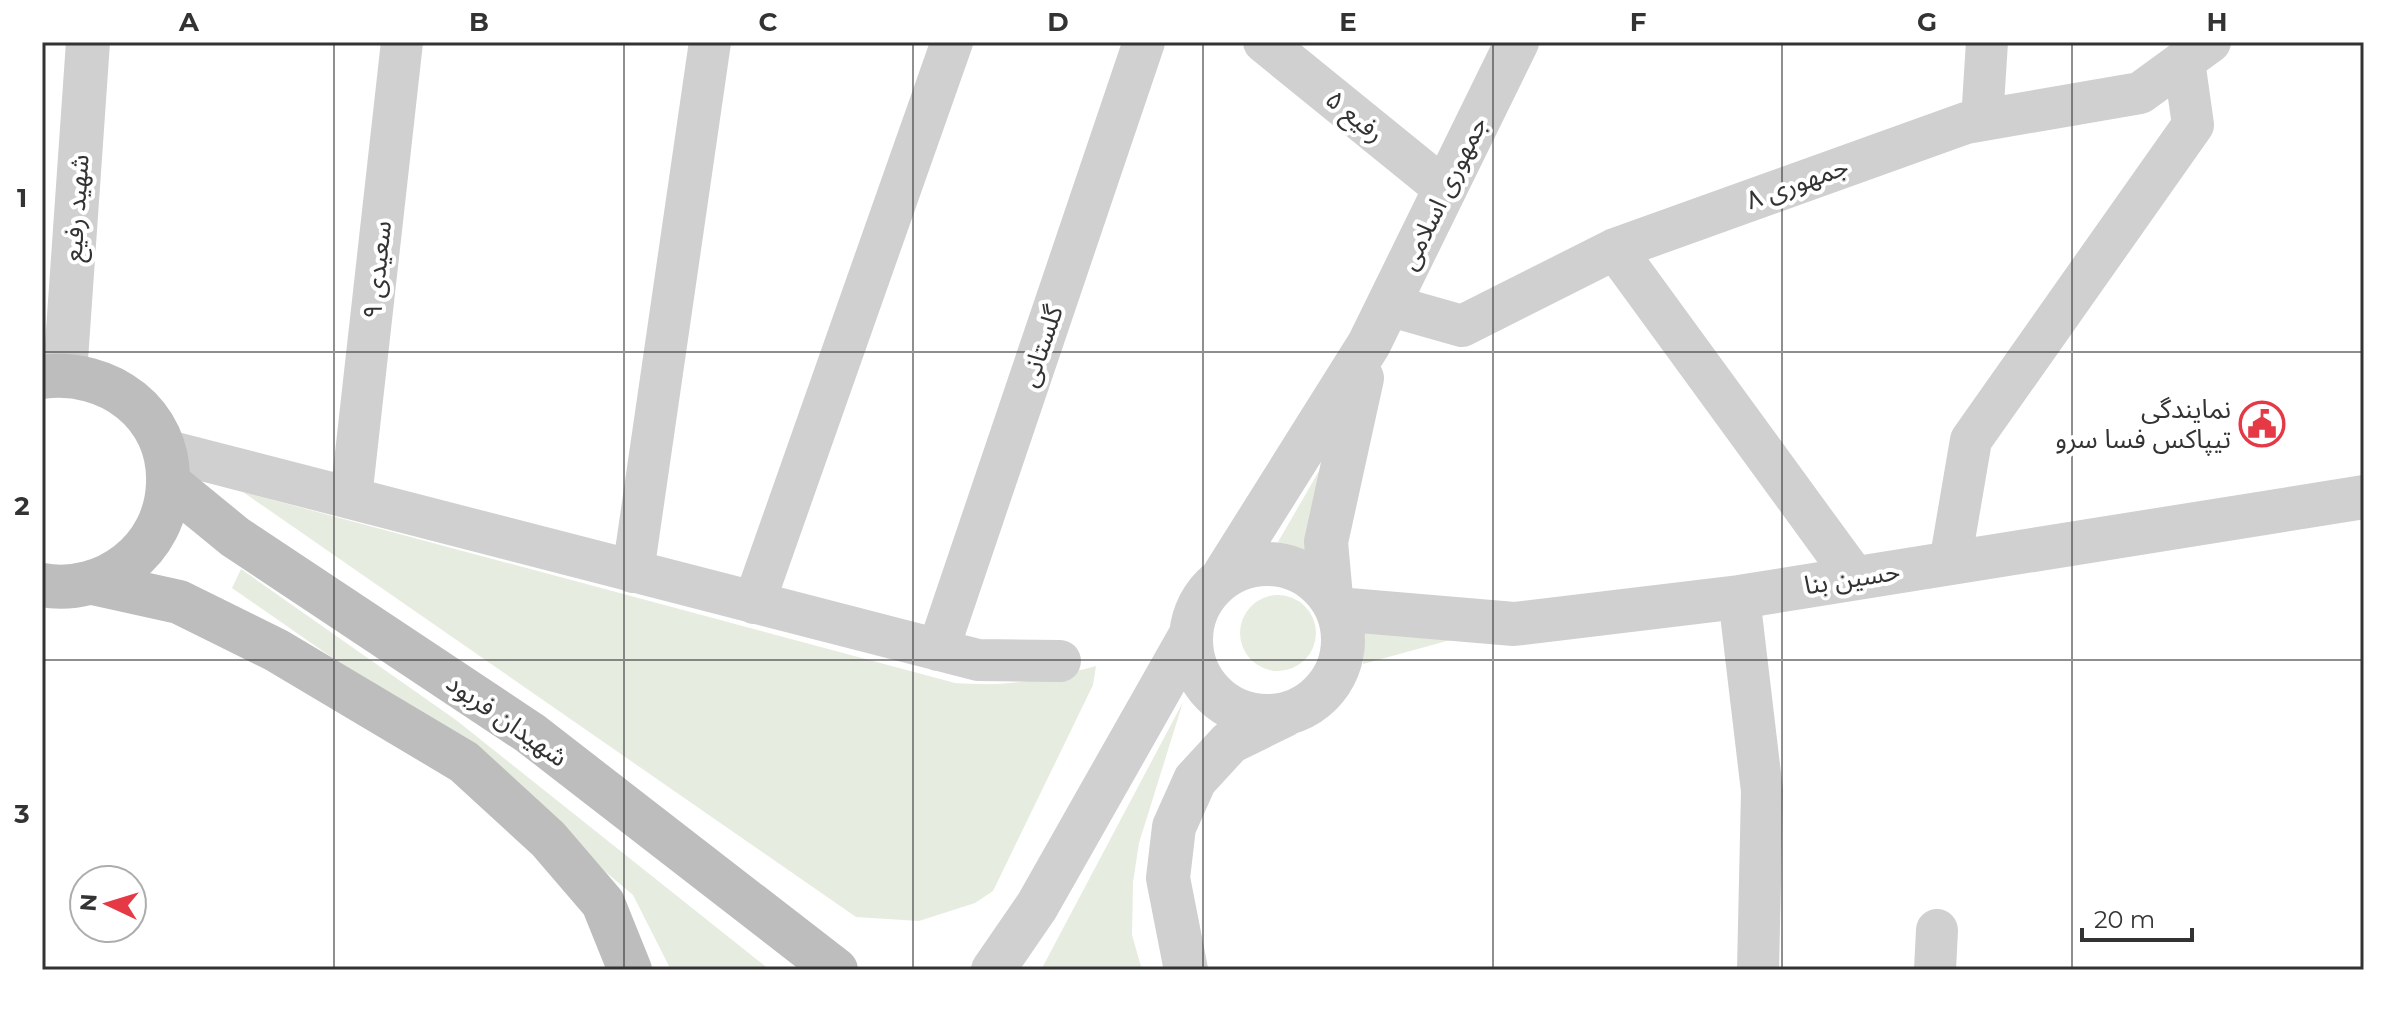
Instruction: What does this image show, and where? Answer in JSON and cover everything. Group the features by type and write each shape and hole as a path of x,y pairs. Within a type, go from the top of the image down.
{"main road":[{"path":"42,585 61,588 93,583 123,569 147,546 163,516 166,467 150,420 127,396 97,380 53,376"},
{"name":"شهيدان فربود","path":"166,467 235,537 530,733 836,970"},
{"path":"93,583 179,602 276,650 464,762 548,839 603,903 630,970"}],"street":[{"name":"شهید رفیع","path":"53,376 88,42"},
{"name":"سعیدی ۹","path":"351,498 402,42"},
{"path":"633,572 710,42"},
{"path":"754,603 952,42"},
{"name":"گلستانی","path":"938,650 1144,42"},
{"name":"رفیع ۵","path":"1264,42 1445,189"},
{"name":"جمهوری اسلامی","path":"1369,344 1517,42"},
{"path":"1982,120 1987,42"},
{"path":"1950,563 1971,440 2193,125 2197,52"},
{"name":"جمهوری ۸","path":"1388,305 1462,326 1615,249 1966,123 2140,93 2197,52"},
{"path":"1615,249 1855,578"},
{"path":"993,970 1037,906 1190,636 1195,612 1207,592 1224,575 1369,344"},
{"path":"1334,603 1326,542 1369,344"},
{"path":"166,467 351,498 978,660 1060,661"},
{"name":"حسین بنا","path":"1334,603 1514,624 1739,597 2364,497"},
{"path":"1186,970 1168,878 1174,827 1195,780 1230,742 1309,704 1327,688 1339,667 1343,643 1341,619 1334,603 1315,579 1294,568 1271,563 1246,565 1224,575"},
{"path":"1739,597 1762,791 1758,970"},
{"path":"1190,636 1193,660 1203,682 1219,700 1240,712 1263,717 1287,714"}],"shaded area":[{"path":"1326,459 1311,556 1278,542"},
{"path":"243,492 955,683 1026,681 1096,666 1093,685 993,891 975,903 919,921 856,917"},
{"path":"241,569 456,720 770,970 671,970 633,895 445,736 232,588"},
{"path":"1278,595 1293,598 1305,606 1313,618 1316,633 1313,648 1305,660 1293,668 1278,671 1263,668 1251,660 1243,648 1240,633 1243,618 1251,606 1263,598"},
{"path":"1365,622 1465,636 1363,664"},
{"path":"1183,702 1139,843 1133,882 1132,935 1142,970 1041,970"}],"place":[{"name":"نمایندگی تیپاکس فسا سرو","path":"2262,424"}]}
